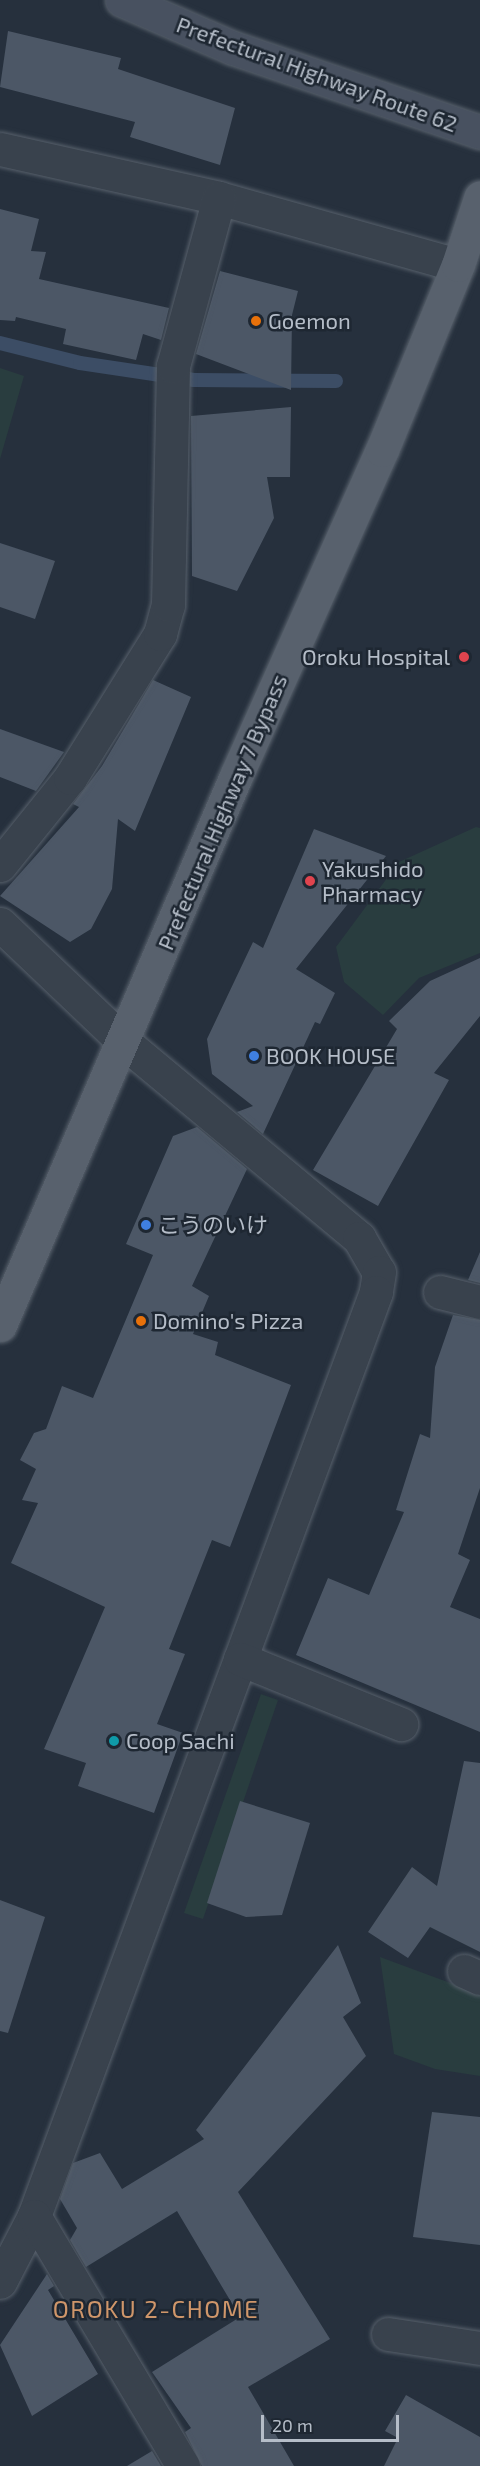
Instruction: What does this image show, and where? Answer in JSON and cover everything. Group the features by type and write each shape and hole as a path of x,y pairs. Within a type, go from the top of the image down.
{"main road":[{"name":"Prefectural Highway Route 62","path":"131,2 233,48 480,132"},
{"name":"Prefectural Highway 7 Bypass","path":"0,1325 125,1043 458,265 480,198"}],"street":[{"path":"0,149 219,198 458,265"},
{"path":"0,865 70,778 159,634 168,605 172,522 172,377 219,198"},
{"path":"0,924 125,1043 359,1238 379,1272 376,1292 34,2216 0,2282"},
{"path":"440,1292 480,1302"},
{"path":"240,1659 401,1724"},
{"path":"34,2216 183,2466"},
{"path":"388,2334 480,2348"}],"green space":[{"path":"0,368 24,376 0,459"},
{"path":"476,827 480,828 480,953 419,978 383,1015 344,982 336,947 399,862"},
{"path":"261,1694 278,1700 203,1919 184,1913"},
{"path":"380,1957 480,1994 480,2076 435,2069 394,2054"}],"building":[{"path":"8,31 121,58 118,69 235,108 220,165 130,137 135,122 0,87"},
{"path":"0,209 39,219 31,251 46,252 39,279 169,308 161,340 143,334 136,360 63,344 66,329 16,317 15,321 0,320"},
{"name":"Goemon","path":"220,271 298,291 292,315 291,390 196,354"},
{"path":"291,407 290,477 267,477 274,518 237,591 192,576 191,416"},
{"path":"0,543 55,561 35,619 0,607"},
{"path":"153,680 191,697 135,831 118,819 112,889 91,929 70,942 0,896 79,807 73,804 102,766"},
{"path":"0,729 64,752 36,791 0,777"},
{"path":"314,829 386,856 296,969 335,993 320,1024 315,1022 263,1134 237,1112 253,1106 212,1074 207,1039 253,942 263,948"},
{"path":"480,958 480,1016 434,1073 449,1080 378,1206 313,1170 397,1029 389,1021 430,981"},
{"path":"197,1127 247,1169 192,1286 209,1296 193,1334 218,1342 215,1355 291,1385 230,1547 212,1540 169,1649 185,1654 157,1724 183,1733 154,1813 78,1786 86,1763 44,1749 105,1607 11,1563 38,1503 22,1500 36,1469 20,1460 34,1433 46,1429 62,1386 93,1398 153,1255 126,1244 173,1136"},
{"path":"480,1252 480,1283 468,1280"},
{"path":"453,1315 480,1320 480,1488 458,1554 470,1560 450,1607 480,1619 480,1732 296,1655 328,1578 369,1595 404,1512 396,1510 420,1434 430,1438 435,1367"},
{"path":"464,1761 480,1763 480,1952 430,1927 408,1958 368,1932 412,1867 437,1886"},
{"path":"240,1801 310,1823 282,1915 246,1917 207,1903"},
{"path":"0,1900 45,1917 8,2033 0,2031"},
{"path":"338,1945 361,2003 343,2017 366,2056 238,2192 330,2339 248,2387 294,2466 202,2466 185,2432 191,2428 152,2372 240,2317 177,2211 86,2267 70,2240 77,2228 60,2199 73,2163 100,2153 122,2189 204,2139 196,2130"},
{"path":"432,2112 480,2117 480,2245 413,2237"},
{"path":"47,2274 54,2286 48,2290 98,2374 32,2416 0,2345"},
{"path":"406,2395 480,2437 480,2466 384,2466 398,2438 385,2431"},
{"path":"152,2451 161,2466 127,2466"}],"waterway":[{"path":"0,343 80,363 194,380 336,381"}],"place":[{"name":"Goemon","path":"256,321"},
{"name":"Oroku Hospital","path":"464,657"},
{"name":"Yakushido Pharmacy","path":"310,881"},
{"name":"BOOK HOUSE","path":"254,1056"},
{"name":"こうのいけ","path":"146,1225"},
{"name":"Domino's Pizza","path":"141,1321"},
{"name":"Coop Sachi","path":"114,1741"}],"district":[{"name":"OROKU 2-CHOME","path":"156,2309"}]}
